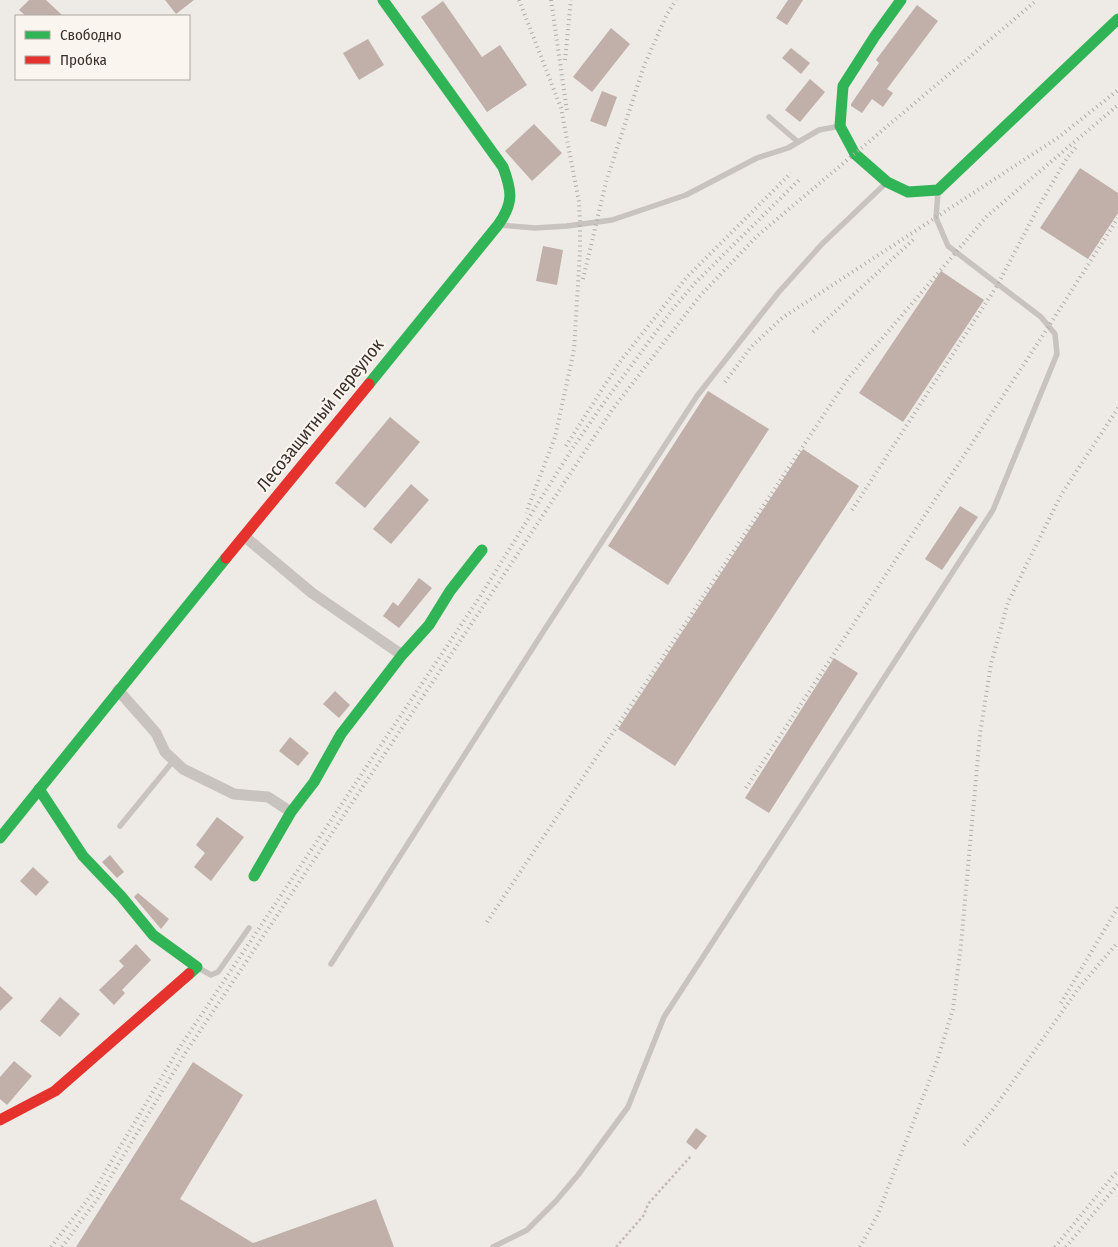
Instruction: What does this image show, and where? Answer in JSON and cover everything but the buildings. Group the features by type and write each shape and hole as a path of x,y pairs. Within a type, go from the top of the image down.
{"street":[{"name":"Лесозащитный переулок","path":"0,838 118,690 498,225 511,205 511,185 503,167 383,0"},
{"path":"901,0 843,86 840,126 855,154 887,182 908,192 938,190 1118,20"},
{"path":"244,536 312,593 402,655"},
{"path":"254,876 291,812 314,782 340,734 402,655 429,625 450,592 482,550"},
{"path":"118,690 156,733 166,752 183,769 234,794 268,797 291,812"},
{"path":"0,1120 55,1091 197,967 153,935 121,896 82,856 39,789"}],"lane":[{"path":"769,117 798,142"},
{"path":"498,225 535,228 612,220 686,195 757,158 788,148 820,130 840,126"},
{"path":"331,964 548,624 697,396 778,292 822,244 887,182"},
{"path":"493,1247 527,1230 556,1201 578,1175 628,1107 664,1017 992,510 996,501 1057,354 1055,334 1041,317 948,246 936,218 938,190"},
{"path":"120,826 174,760"},
{"path":"197,967 211,974 218,972 249,928"}],"path":[{"path":"616,1247 644,1215 648,1204 691,1156"}],"railway":[{"path":"519,0 561,108 579,202 580,224 574,350 555,437 526,513"},
{"path":"551,0 567,111"},
{"path":"565,60 571,0"},
{"path":"583,279 606,182 644,66 667,14 676,0"},
{"path":"62,1247 98,1198 184,1055 612,410 699,297 757,236 1037,0"},
{"path":"725,382 751,347 782,318 1059,137 1118,90"},
{"path":"487,922 849,377 987,216 1118,105"},
{"path":"852,510 998,284 1039,206 1067,158 1077,146"},
{"path":"566,446 619,363 687,277 791,173"},
{"path":"51,1247 92,1194 178,1050 479,598 570,452 603,404 673,309 695,283 799,180"},
{"path":"746,788 1118,218"},
{"path":"813,332 914,239"},
{"path":"860,1247 878,1214 937,1061 953,1009 961,945 980,734 991,664 1008,602 1061,495 1118,408"},
{"path":"1061,1003 1118,907"},
{"path":"964,1145 995,1107 1078,989 1118,942"},
{"path":"1055,1247 1118,1170"},
{"path":"1066,1247 1118,1184"}],"traffic: fast":[{"path":"369,384 498,225 507,210 510,197 510,190 503,167 383,0"},
{"path":"901,0 843,86 840,126 855,154 887,182 908,192 938,190 1118,19"},
{"path":"254,876 291,812 314,782 341,734 402,655 429,625 450,591 482,550"},
{"path":"0,838 226,558"},
{"path":"39,789 83,856 121,896 153,935 197,967 189,974"}],"traffic: jam":[{"path":"226,558 369,384"},
{"path":"0,1120 55,1091 189,974"}]}
